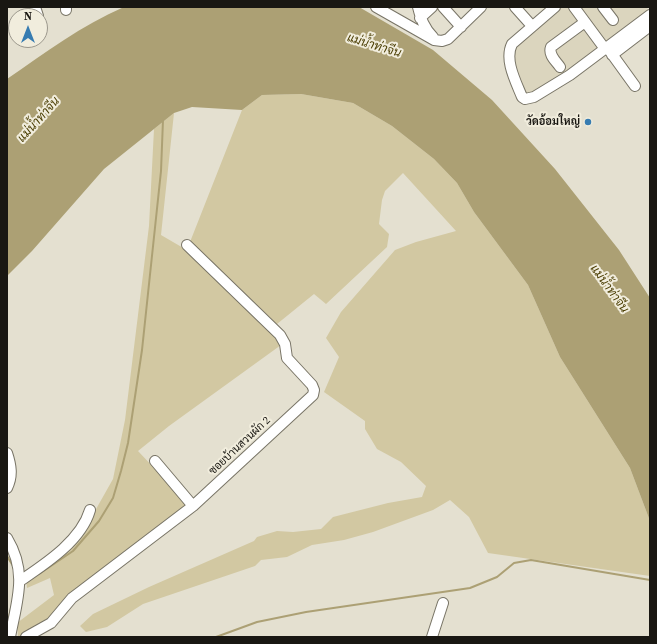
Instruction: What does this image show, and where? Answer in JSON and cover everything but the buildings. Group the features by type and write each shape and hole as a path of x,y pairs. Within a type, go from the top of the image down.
{"street":[{"path":"376,7 438,41 448,39 481,7"},
{"path":"418,7 420,18 428,32 438,41"},
{"path":"420,18 432,7"},
{"path":"443,7 461,27"},
{"path":"515,7 532,26"},
{"path":"555,7 512,44 510,48 510,61 513,74 522,97 525,100 534,97 570,76 608,50 650,26"},
{"path":"574,7 634,86"},
{"path":"603,7 613,20"},
{"path":"608,50 650,15"},
{"path":"560,67 550,50 585,22"},
{"name":"ซอยบ้านสวนผัก 2","path":"26,637 51,624 72,598 193,506 313,395 314,390 308,379 288,358 285,344 280,335 187,245"},
{"path":"7,453 11,473 10,483 7,488"},
{"path":"155,461 193,506"},
{"path":"20,581 59,553 87,520 90,510"},
{"path":"7,538 12,546 18,562 20,573 20,581 10,637"},
{"path":"432,637 443,603"}],"shaded area":[{"path":"556,7 646,7 649,11 562,77 526,97 513,60 513,47"},
{"path":"301,94 353,103 392,126 434,159 457,183 474,212 528,285 560,357 630,468 650,521 650,576 488,553 469,517 450,500 433,510 373,532 344,540 312,545 287,557 261,560 255,566 143,604 107,627 86,632 80,626 93,614 149,587 254,541 257,537 277,531 293,532 321,529 333,517 388,503 422,497 426,486 401,462 377,449 365,429 365,421 324,392 339,357 326,338 341,312 395,250 416,242 456,231 403,173 385,191 382,200 379,224 389,234 387,247 326,304 314,294 277,324 281,345 169,426 138,451 188,504 52,616 18,637 17,623 54,595 50,578 27,588 25,571 78,541 113,479 125,420 149,226 154,129 174,113 161,235 185,249 190,242 242,110 262,95"}],"water":[{"name":"แม่น้ำท่าจีน","path":"124,7 359,7 433,50 492,100 555,169 619,250 650,298 650,521 630,468 560,357 528,285 474,212 457,183 434,159 392,126 353,103 301,94 262,95 242,110 192,107 174,113 104,169 32,251 7,276 7,79 93,22"}],"waterway":[{"path":"39,574 73,551 99,521 113,498 121,471 128,443 142,350 161,171 163,120"},
{"path":"7,556 13,566"},
{"path":"216,637 257,622 306,612 470,588 497,577 514,563 531,560 650,580"},
{"path":"7,626 11,608"}],"place":[{"name":"วัดอ้อมใหญ่","path":"588,122"}]}
